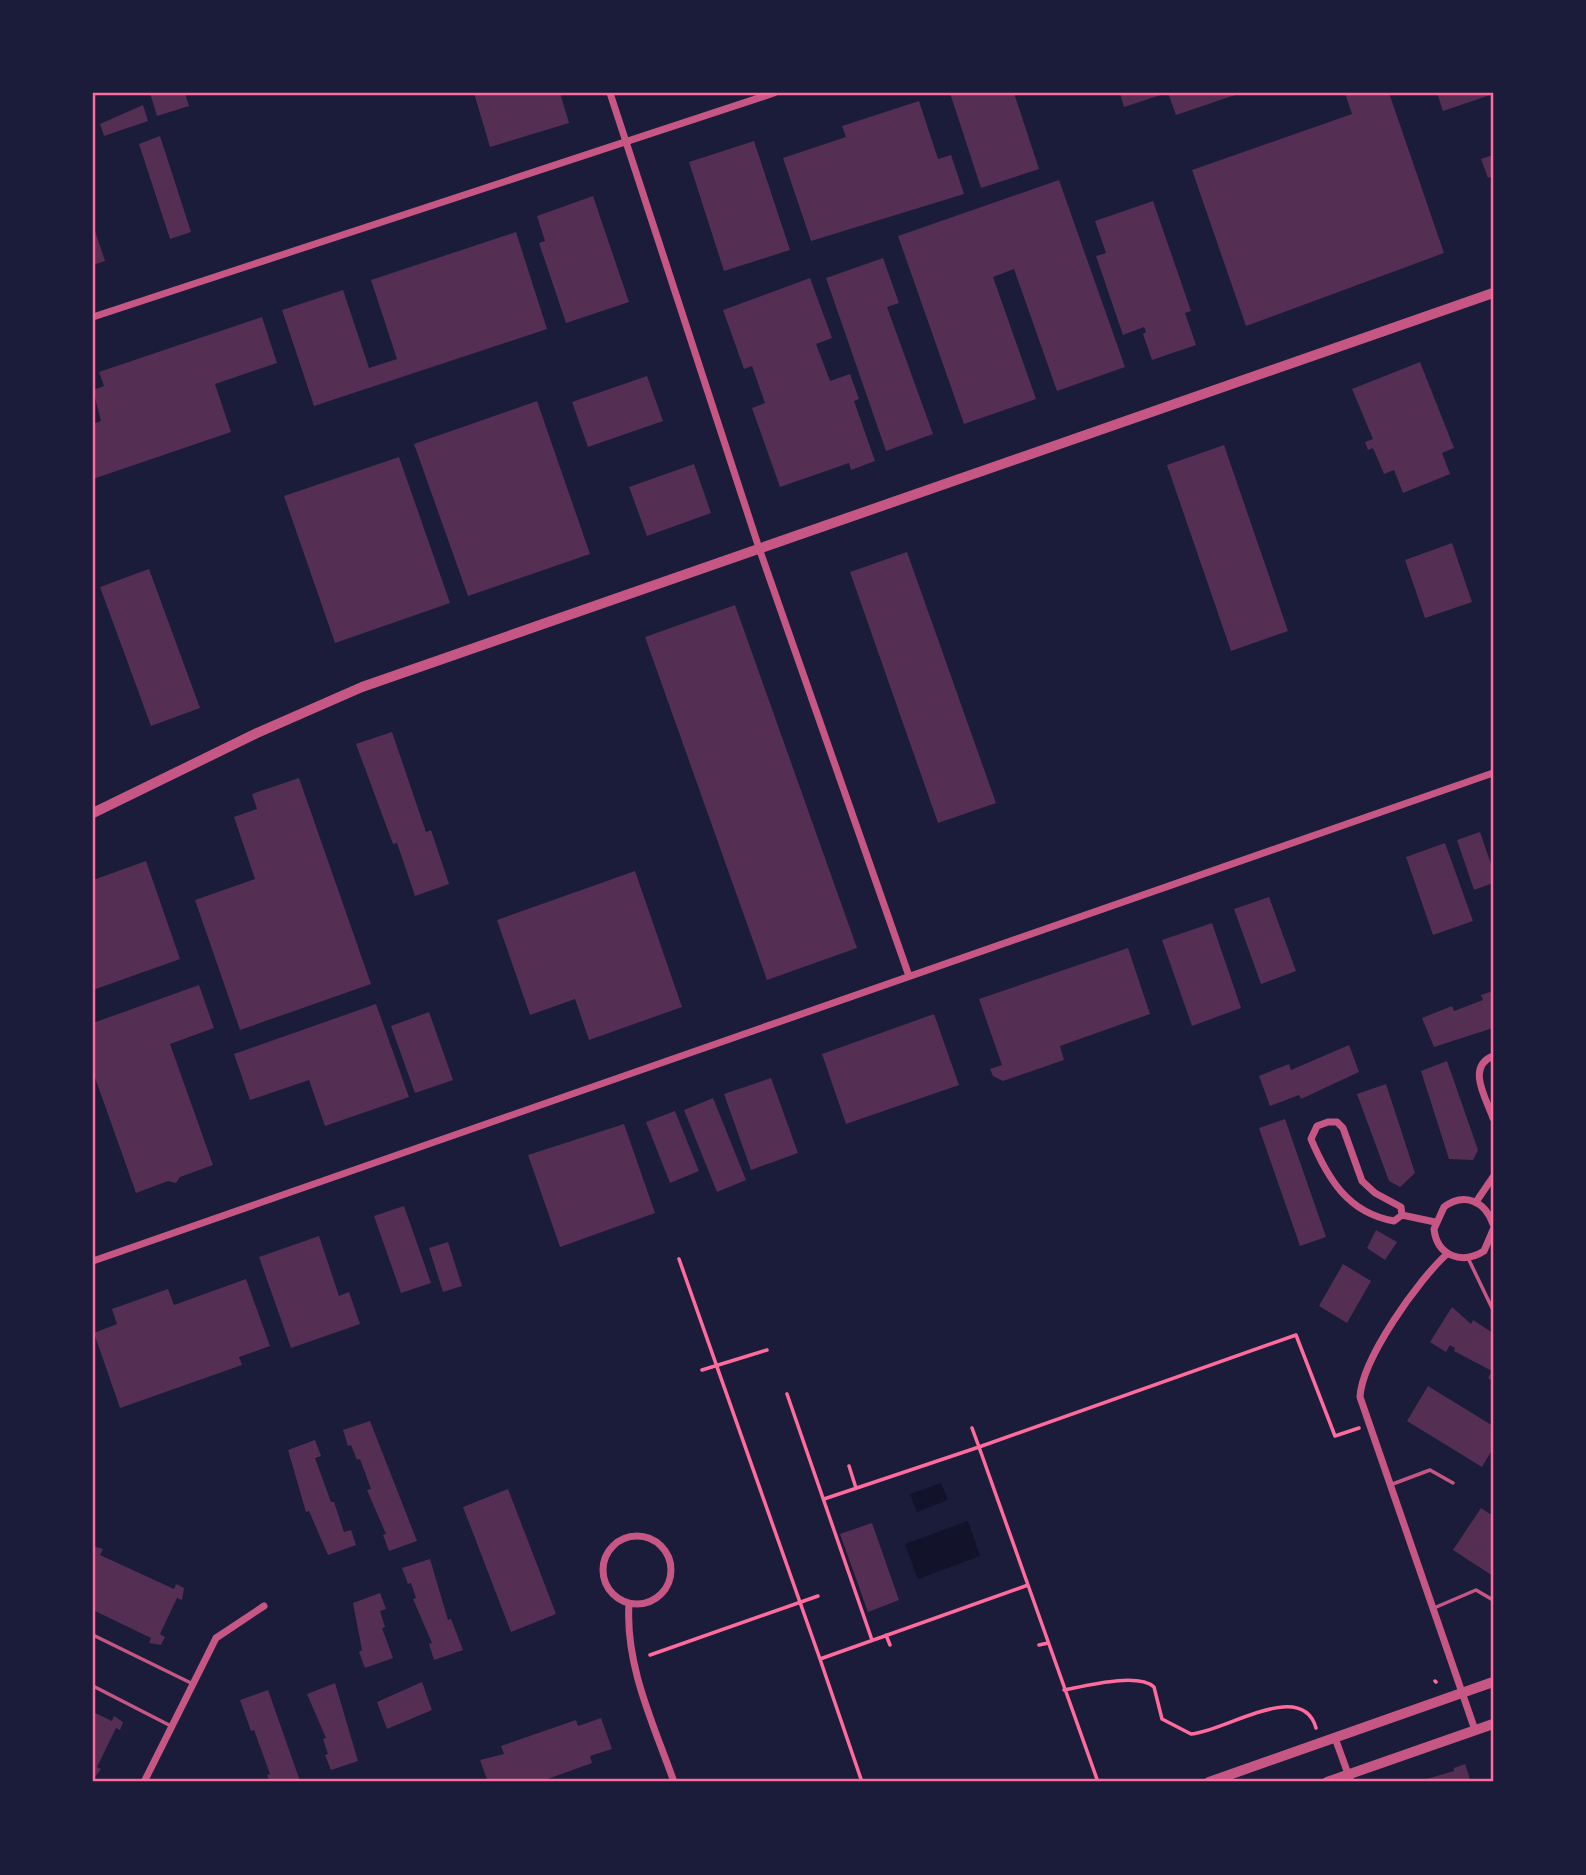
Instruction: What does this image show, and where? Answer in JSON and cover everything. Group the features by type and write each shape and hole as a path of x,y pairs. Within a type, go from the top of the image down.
{"street":[{"path":"610,93 759,548 909,976"},
{"path":"93,317 774,93"},
{"path":"93,813 257,733 362,687 1493,293"},
{"path":"93,1261 1493,773"},
{"path":"1493,1056 1485,1059 1479,1067 1478,1077 1493,1118"},
{"path":"1402,1215 1401,1207 1375,1194 1362,1181 1343,1128 1337,1122 1317,1126 1311,1139 1325,1171 1350,1202 1383,1219 1394,1221 1402,1215 1435,1222"},
{"path":"1476,1202 1493,1177"},
{"path":"1493,1219 1476,1202 1468,1199 1451,1202 1435,1222 1437,1243 1447,1254 1468,1258 1484,1251 1493,1230"},
{"path":"1447,1254 1430,1269 1366,1367 1360,1397 1367,1425 1475,1730"},
{"path":"643,1536 662,1547 671,1566 671,1577 666,1590 651,1602 629,1604 610,1591 603,1569 611,1548 621,1540 643,1536"},
{"path":"629,1604 627,1632 633,1662 674,1782"},
{"path":"144,1782 216,1638 264,1606"},
{"path":"1209,1782 1493,1682"},
{"path":"1327,1782 1350,1779 1493,1724"},
{"path":"1335,1738 1350,1779"}],"lane":[{"path":"1468,1258 1493,1310"},
{"path":"1388,1485 1430,1470 1452,1483"},
{"path":"1432,1608 1476,1590 1493,1601"},
{"path":"93,1635 193,1684"},
{"path":"93,1686 172,1726"}],"path":[{"path":"679,1259 862,1782"},
{"path":"824,1499 1296,1335 1335,1436 1367,1425"},
{"path":"702,1370 767,1350"},
{"path":"788,1394 872,1640"},
{"path":"972,1428 1098,1782"},
{"path":"849,1466 856,1488"},
{"path":"820,1659 1028,1585"},
{"path":"650,1655 818,1596"},
{"path":"886,1635 890,1645"},
{"path":"1039,1645 1048,1643"},
{"path":"1064,1690 1105,1682 1146,1681 1154,1687 1162,1719 1191,1734 1284,1705 1306,1711 1312,1716 1316,1728"}],"shaded area":[{"path":"941,1483 948,1500 917,1512 910,1494"},
{"path":"968,1521 980,1556 918,1579 905,1544"}],"building":[{"path":"150,93 185,93 189,106 157,116"},
{"path":"474,93 560,93 569,123 490,147"},
{"path":"950,93 1014,93 1039,169 981,188"},
{"path":"1120,93 1167,93 1124,107"},
{"path":"1168,93 1241,93 1176,115"},
{"path":"1345,93 1389,93 1444,253 1246,326 1192,170 1352,114"},
{"path":"1437,93 1493,93 1493,94 1443,111"},
{"path":"919,101 938,159 951,155 964,194 811,241 783,158 846,137 842,126"},
{"path":"143,105 148,121 104,136 100,124"},
{"path":"160,136 191,232 170,239 139,144"},
{"path":"754,141 790,250 724,271 689,162"},
{"path":"1493,155 1493,176 1488,178 1481,159"},
{"path":"1059,180 1125,367 1057,391 1014,269 993,277 1036,399 964,424 898,236"},
{"path":"593,196 629,302 566,323 539,243 545,241 537,216"},
{"path":"1153,201 1191,311 1185,313 1196,345 1152,360 1143,334 1146,332 1144,327 1123,335 1096,256 1106,253 1095,221"},
{"path":"93,225 105,261 93,265"},
{"path":"516,232 547,329 314,406 282,310 343,290 369,368 397,359 371,280"},
{"path":"883,258 899,303 887,307 933,434 886,451 826,278"},
{"path":"810,278 832,338 816,344 830,381 850,374 859,399 854,401 875,461 851,470 849,463 780,487 752,408 765,403 752,366 744,369 723,310"},
{"path":"262,317 277,363 215,384 231,432 93,479 93,424 101,421 93,390 104,386 99,372"},
{"path":"1420,362 1454,448 1442,453 1450,474 1403,493 1394,470 1384,474 1373,448 1368,450 1365,442 1373,439 1352,389"},
{"path":"647,376 663,421 588,447 572,402"},
{"path":"537,401 590,554 468,596 414,444"},
{"path":"1224,445 1288,631 1231,651 1167,465"},
{"path":"399,457 450,603 335,643 284,496"},
{"path":"694,464 711,513 647,536 629,487"},
{"path":"1452,543 1472,602 1425,618 1405,560"},
{"path":"907,552 996,803 938,823 850,572"},
{"path":"149,569 200,708 151,726 100,587"},
{"path":"735,605 857,948 767,980 645,637"},
{"path":"392,732 426,832 431,830 449,884 415,896 397,843 393,844 356,744"},
{"path":"299,778 371,984 240,1030 195,900 255,879 234,817 257,809 252,794"},
{"path":"1480,832 1493,870 1493,883 1474,890 1457,840"},
{"path":"1445,843 1473,921 1433,935 1406,857"},
{"path":"146,861 180,959 93,990 93,880"},
{"path":"635,871 682,1007 589,1040 575,999 530,1015 497,920"},
{"path":"1269,897 1296,971 1261,984 1234,909"},
{"path":"1212,923 1241,1008 1192,1026 1162,940"},
{"path":"1128,948 1150,1014 1060,1046 1064,1060 1003,1081 993,1076 990,1069 1002,1065 979,999"},
{"path":"199,985 214,1028 170,1044 213,1165 180,1177 176,1183 168,1181 136,1193 93,1072 93,1023"},
{"path":"1493,991 1493,1028 1434,1047 1422,1018 1452,1006 1454,1011 1483,1000 1481,995"},
{"path":"376,1004 409,1097 325,1126 309,1080 250,1100 234,1054"},
{"path":"429,1012 453,1080 415,1093 391,1026"},
{"path":"934,1014 959,1085 846,1124 822,1054"},
{"path":"1349,1045 1359,1072 1301,1099 1299,1095 1270,1106 1259,1076 1289,1064 1291,1070"},
{"path":"1447,1061 1478,1150 1473,1160 1449,1159 1421,1071"},
{"path":"771,1078 798,1153 751,1170 724,1094"},
{"path":"1386,1084 1415,1173 1400,1187 1389,1181 1357,1094"},
{"path":"713,1098 746,1180 717,1192 684,1110"},
{"path":"675,1111 699,1171 670,1183 646,1122"},
{"path":"1285,1119 1326,1237 1300,1246 1259,1128"},
{"path":"624,1124 655,1213 560,1247 528,1155"},
{"path":"404,1206 431,1283 401,1293 374,1216"},
{"path":"1376,1230 1397,1242 1385,1260 1367,1248"},
{"path":"319,1236 339,1296 349,1292 360,1324 291,1348 259,1257"},
{"path":"448,1242 462,1286 443,1292 429,1248"},
{"path":"1343,1264 1371,1281 1347,1323 1319,1306"},
{"path":"246,1279 270,1346 239,1357 242,1365 120,1408 94,1333 117,1324 112,1309 168,1289 174,1305"},
{"path":"1452,1307 1471,1324 1473,1320 1493,1333 1493,1381 1488,1378 1492,1371 1454,1351 1455,1348 1450,1345 1446,1352 1430,1342"},
{"path":"1428,1386 1493,1426 1493,1448 1482,1467 1407,1421"},
{"path":"370,1421 417,1541 389,1551 383,1535 386,1534 367,1490 371,1489 360,1459 357,1460 351,1445 348,1446 343,1430"},
{"path":"315,1440 321,1456 315,1458 331,1502 334,1502 344,1532 351,1530 356,1545 328,1555 309,1511 306,1512 288,1450"},
{"path":"508,1489 556,1614 511,1632 463,1507"},
{"path":"1481,1508 1493,1516 1493,1576 1453,1550"},
{"path":"872,1523 899,1600 868,1612 840,1534"},
{"path":"93,1546 103,1549 100,1555 174,1589 176,1584 184,1588 182,1600 177,1598 160,1634 165,1637 161,1645 149,1643 151,1638 93,1610"},
{"path":"430,1559 448,1620 451,1619 463,1650 434,1660 429,1644 432,1643 413,1599 416,1598 411,1583 408,1584 402,1568"},
{"path":"380,1593 386,1609 380,1611 385,1627 382,1628 393,1658 365,1668 359,1652 362,1650 353,1603"},
{"path":"422,1682 432,1710 387,1729 377,1702"},
{"path":"335,1683 358,1761 331,1770 325,1755 328,1754 323,1739 326,1738 307,1694"},
{"path":"268,1690 300,1781 298,1782 270,1782 267,1775 270,1774 254,1730 251,1731 240,1700"},
{"path":"93,1712 112,1721 114,1716 123,1722 120,1730 116,1728 97,1767 101,1769 95,1777"},
{"path":"601,1718 612,1749 590,1756 592,1763 542,1781 488,1782 480,1760 504,1754 501,1746 576,1720 578,1726"},
{"path":"1465,1764 1471,1782 1416,1782 1454,1771 1454,1768"}]}
